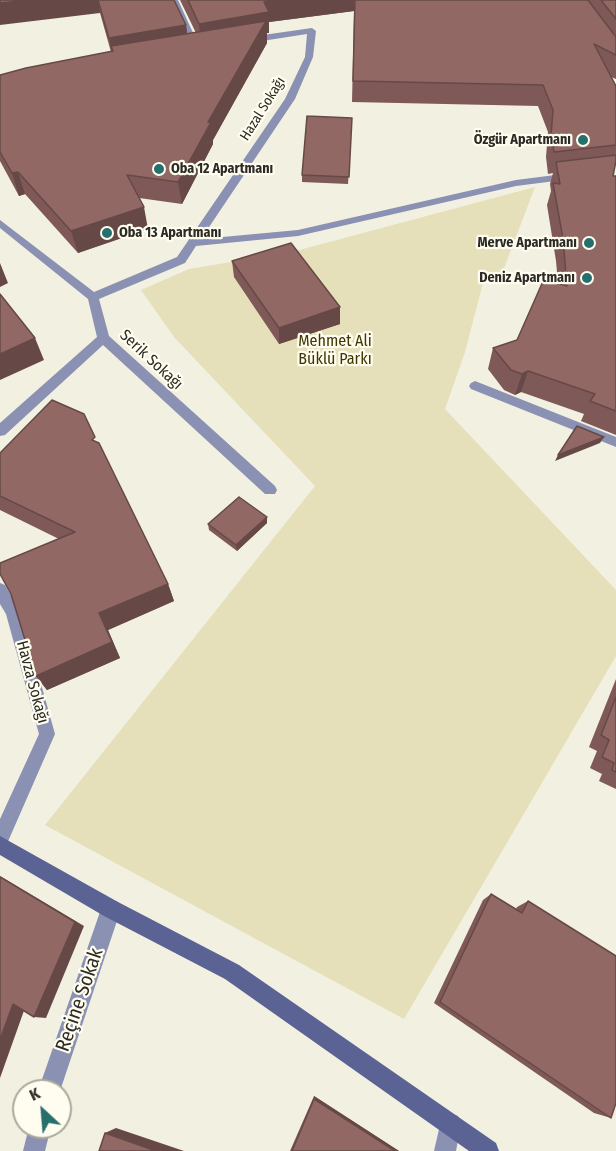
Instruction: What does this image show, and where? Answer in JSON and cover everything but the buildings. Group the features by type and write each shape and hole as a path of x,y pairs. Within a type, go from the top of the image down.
{"street":[{"path":"174,0 196,48"},
{"name":"Hazal Sokağı","path":"93,297 181,260 290,99 309,57 312,31 242,41"},
{"path":"184,50 207,47"},
{"path":"192,243 298,232 516,183 579,175"},
{"path":"0,222 93,297"},
{"name":"Serik Sokağı","path":"93,297 103,338 270,490"},
{"path":"0,430 103,338"},
{"path":"475,386 616,442"},
{"name":"Havza Sokağı","path":"0,590 13,612 46,734 0,840"},
{"path":"0,845 111,909 232,972 488,1151"},
{"name":"Reçine Sokak","path":"53,1079 111,909"},
{"path":"445,1151 450,1124"}],"green space":[{"name":"Mehmet Ali Büklü Parkı","path":"535,187 501,276 485,275 465,352 445,409 616,590 616,656 404,1019 45,825 315,486 174,337 141,290 189,269 292,252"}],"place":[{"name":"Özgür Apartmanı","path":"583,140"},
{"name":"Oba 12 Apartmanı","path":"159,169"},
{"name":"Oba 13 Apartmanı","path":"107,233"},
{"name":"Merve Apartmanı","path":"589,243"},
{"name":"Deniz Apartmanı","path":"587,278"}]}
